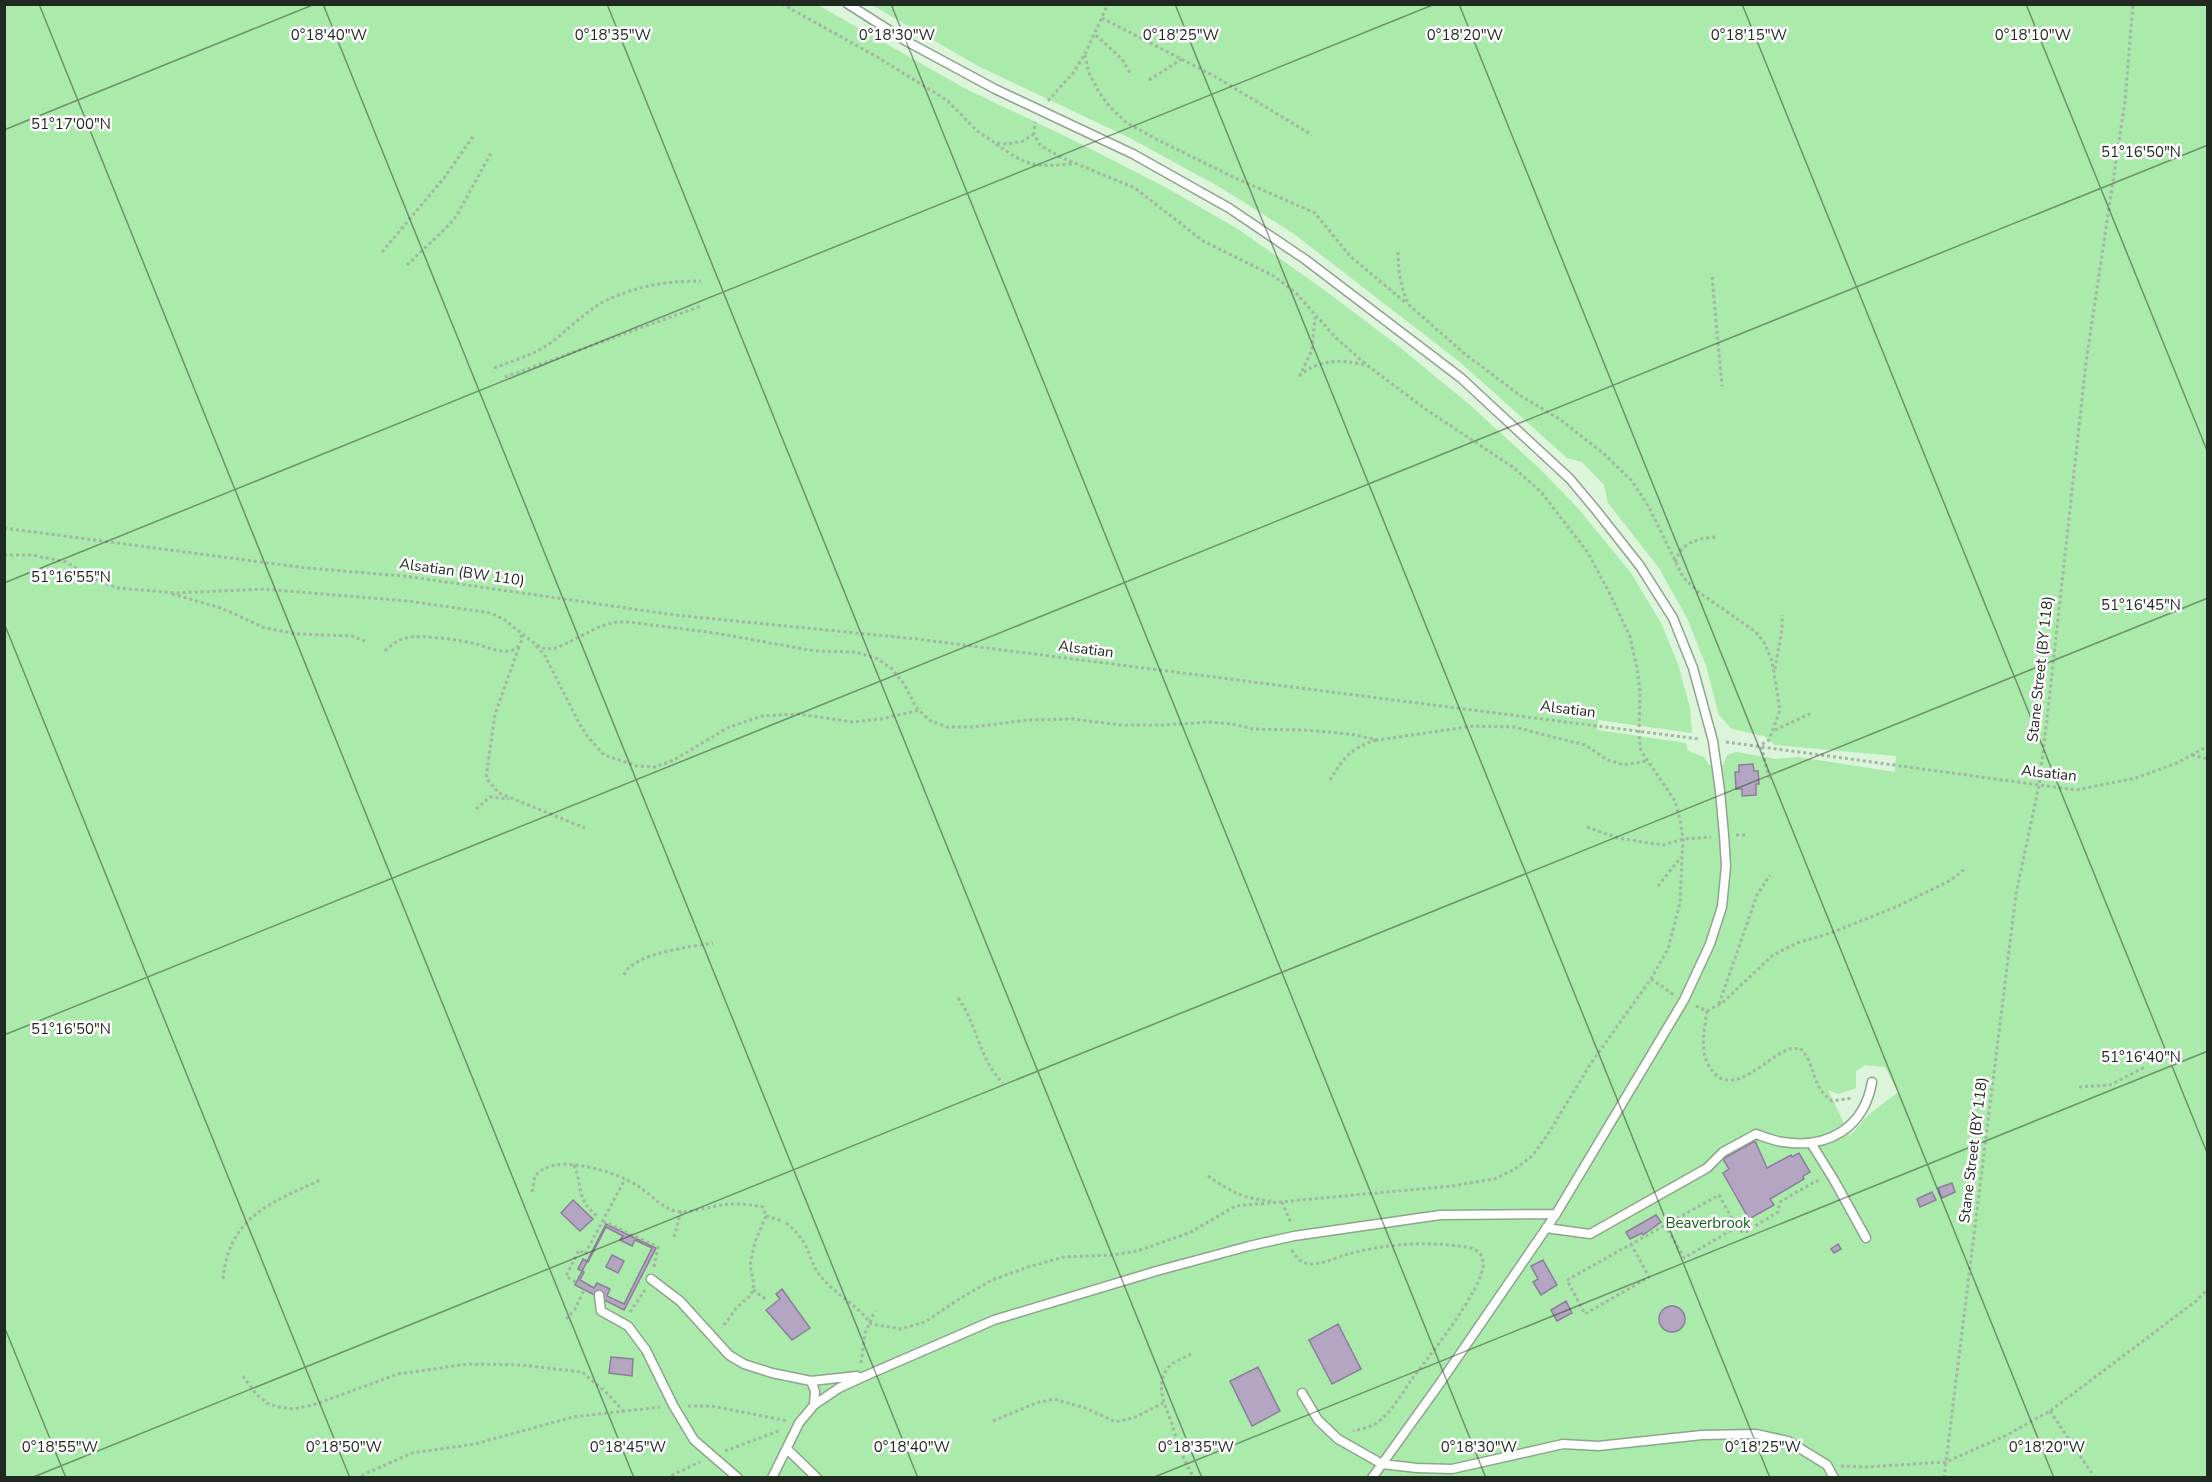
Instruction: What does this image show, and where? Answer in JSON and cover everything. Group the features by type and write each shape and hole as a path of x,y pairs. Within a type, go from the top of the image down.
{"lane":[{"path":"848,4 906,41 1041,111 1133,154 1229,208 1306,260 1461,378 1563,472 1640,566 1673,618 1693,668 1713,741 1720,790 1726,866 1722,907 1710,944 1684,1000 1556,1214 1372,1478"},
{"path":"1546,1228 1590,1234 1707,1168 1723,1152 1756,1134 1782,1142 1817,1143 1851,1127 1863,1111 1870,1096 1872,1082"},
{"path":"1811,1143 1866,1238"},
{"path":"772,1478 799,1423 814,1405 839,1388 994,1320 1171,1267 1294,1236 1440,1215 1556,1214"},
{"path":"651,1279 680,1301 729,1355 744,1364 772,1373 811,1381 865,1376"},
{"path":"599,1295 601,1311 628,1326 646,1350 694,1440 738,1478"},
{"path":"811,1381 815,1391 814,1405"},
{"path":"1302,1393 1318,1420 1338,1439 1382,1464 1452,1469 1563,1444 1598,1446 1702,1435 1756,1434 1788,1441 1827,1465 1834,1478"},
{"path":"787,1449 817,1478"}],"path":[{"path":"782,4 879,58 948,101 976,130 1020,160 1036,165 1076,163"},
{"path":"766,1216 784,1222 796,1230 825,1283 836,1294 861,1310 871,1324 901,1329 925,1322 992,1280 1064,1257 1113,1255 1137,1251 1189,1233 1236,1206 1452,1186 1494,1179 1515,1169 1532,1156 1592,1063 1651,979 1668,949 1680,903 1683,839 1680,820 1675,801 1641,751 1639,680 1630,637 1588,553 1542,493 1514,468 1424,408 1367,365 1336,338 1297,294 1274,276 1203,241 1135,188 1040,145 1034,134 1035,123 1041,111 1073,73 1085,54 1108,4"},
{"name":"Stane Street (BY 118)","path":"1944,1478 2016,894 2039,785 2086,362 2124,101 2133,4"},
{"path":"1102,18 1182,59 1312,135"},
{"path":"1095,34 1122,59 1130,73"},
{"path":"1085,54 1089,73 1099,92 1109,106 1127,123 1223,172 1315,213 1350,256 1465,354 1521,396 1561,420 1604,453 1632,481 1649,507 1683,577 1697,591 1756,632 1765,644 1774,671 1780,710 1773,731 1768,740 1761,745 1769,778"},
{"path":"1149,80 1182,59"},
{"path":"989,139 995,143 1008,144 1023,141 1034,134"},
{"path":"382,252 444,178 474,135"},
{"path":"407,264 457,215 491,153"},
{"path":"1398,252 1398,267 1409,305"},
{"path":"1712,277 1722,386"},
{"path":"494,368 542,348 584,314 631,290 658,283 701,281"},
{"path":"506,377 701,306"},
{"path":"1315,315 1312,350 1299,376 1312,366 1336,360 1367,365"},
{"name":"Alsatian (BW 110)","path":"4,528 306,568 404,576 675,615 917,639"},
{"path":"1676,562 1684,546 1693,540 1715,537"},
{"path":"4,555 32,555 66,562 96,580 118,588 164,592 264,589 408,601 491,613 520,631 545,656 579,723 604,755 637,766 655,767 674,760 729,728 762,716 799,714 852,722 880,719 920,710"},
{"path":"164,592 221,608 265,628 297,634 352,636 368,642"},
{"path":"1774,671 1782,629 1782,615"},
{"path":"535,644 545,649 557,648 601,626 616,622 629,622 715,633 814,651 856,652 878,659 892,669 929,720 947,727 973,727 1028,720 1072,719 1131,725 1211,722 1253,729 1350,734 1378,740"},
{"path":"520,631 522,639 498,700 486,778 499,793 585,828"},
{"path":"385,651 393,643 406,638 470,642 502,651 519,647"},
{"name":"Alsatian","path":"917,639 1713,741 1761,745 2076,790 2136,778 2177,763 2208,746"},
{"path":"1773,731 1812,713"},
{"path":"1330,780 1345,756 1356,747 1378,740 1473,726 1514,726 1585,745 1608,760 1624,765 1646,761"},
{"path":"2192,755 2208,759"},
{"path":"476,809 490,797 517,800"},
{"path":"1587,827 1618,838 1648,844 1663,845 1683,839"},
{"path":"1658,886 1683,855"},
{"path":"1707,1011 1719,1004 1773,955 1797,943 1831,933 1898,906 1951,880 1966,868"},
{"path":"1719,1004 1757,895 1770,875"},
{"path":"624,975 626,970 641,960 674,950 713,943"},
{"path":"1651,979 1684,1000 1707,1011"},
{"path":"958,998 966,1009 981,1051 992,1071 1003,1083"},
{"path":"1707,1011 1702,1048 1709,1066 1718,1078 1732,1081 1788,1049 1800,1048 1808,1056 1816,1083 1822,1094 1832,1101 1870,1096"},
{"path":"2079,1087 2110,1085 2145,1067"},
{"path":"574,1165 585,1206 598,1217"},
{"path":"532,1192 535,1176 546,1167 574,1165 625,1179 638,1185 672,1210 681,1211 744,1203 763,1207 766,1216 755,1242 750,1264 753,1290 713,1338"},
{"path":"1208,1176 1230,1192 1250,1200 1282,1202"},
{"path":"222,1279 225,1258 234,1238 247,1222 258,1212 285,1196 322,1179"},
{"path":"566,1319 574,1311 585,1288 566,1276 579,1250 585,1254 625,1179"},
{"path":"1631,1244 1649,1276 1585,1314 1567,1280 1631,1244 1719,1195 1737,1227 1744,1233 1778,1212 1780,1202 1816,1181 1834,1180"},
{"path":"1282,1202 1294,1236 1288,1245 1301,1262 1312,1264 1398,1245 1437,1243 1471,1247 1479,1252 1484,1262 1482,1276 1453,1323 1383,1418 1374,1425 1338,1439"},
{"path":"674,1237 681,1211"},
{"path":"603,1221 658,1247 651,1279 624,1324"},
{"path":"1665,1225 1683,1258 1737,1227"},
{"path":"1827,1465 1865,1467 1946,1462 2007,1435 2050,1411 2196,1301 2208,1289"},
{"path":"753,1290 767,1300"},
{"path":"857,1369 861,1362 865,1333 875,1311"},
{"path":"1191,1354 1168,1367 1162,1380 1163,1403 1174,1429 1179,1451 1194,1478"},
{"path":"243,1376 256,1394 267,1403 294,1409 313,1405 399,1374 468,1364 521,1365 582,1372 608,1394 624,1412"},
{"path":"993,1422 1036,1403 1054,1399 1085,1408 1116,1422 1136,1417 1163,1403"},
{"path":"356,1478 412,1453 475,1444 573,1418 677,1406 711,1406 799,1423"},
{"path":"2050,1411 2096,1478"},
{"path":"666,1478 714,1456 799,1423"}],"green space":[{"name":"Beaverbrook","path":"4,5 818,5 966,89 1165,187 1238,229 1397,345 1470,405 1539,468 1577,507 1631,573 1661,623 1678,664 1690,708 1692,733 1598,720 1597,730 1686,743 1688,751 1704,757 1709,765 1723,765 1727,755 1736,752 1776,759 1798,757 1895,772 1896,756 1775,745 1764,736 1732,729 1719,715 1706,666 1688,620 1659,568 1608,503 1604,485 1582,462 1567,458 1461,363 1294,234 1223,189 1130,138 978,66 872,5 2207,5 2207,1477 5,1477","holes":["1865,1065 1885,1067 1898,1092 1867,1116 1850,1136 1828,1090 1838,1094 1856,1088 1856,1071"]}],"building":[{"path":"1753,764 1754,771 1758,771 1759,784 1756,784 1756,795 1742,796 1742,789 1736,789 1735,772 1739,772 1739,765"},
{"path":"1755,1141 1767,1168 1799,1153 1810,1172 1803,1176 1804,1179 1770,1199 1774,1205 1749,1219 1723,1173 1729,1169 1723,1159"},
{"path":"1952,1183 1955,1192 1942,1198 1938,1188"},
{"path":"1932,1192 1936,1200 1920,1207 1917,1199"},
{"path":"573,1200 593,1219 580,1231 561,1213"},
{"path":"1656,1215 1661,1222 1643,1235 1642,1233 1630,1239 1626,1232"},
{"path":"606,1224 656,1248 624,1310 575,1285"},
{"path":"606,1227 623,1236 620,1240 632,1246 635,1240 652,1248 624,1304 607,1296 610,1289 597,1283 594,1288 580,1280 584,1272 578,1269 583,1259 588,1262","holes":["612,1255 624,1261 618,1273 606,1267"]},
{"path":"1838,1244 1841,1249 1834,1253 1831,1249"},
{"path":"1543,1260 1557,1285 1541,1295 1533,1282 1538,1279 1531,1266"},
{"path":"782,1289 810,1328 792,1340 766,1310 780,1299 776,1294"},
{"path":"1566,1301 1572,1313 1557,1321 1551,1310"},
{"path":"1672,1306 1681,1310 1685,1319 1681,1328 1672,1332 1663,1328 1659,1319 1663,1310"},
{"path":"1338,1324 1361,1369 1332,1384 1309,1340"},
{"path":"611,1357 633,1359 632,1376 609,1373"},
{"path":"1258,1367 1280,1411 1252,1426 1230,1381"}]}
